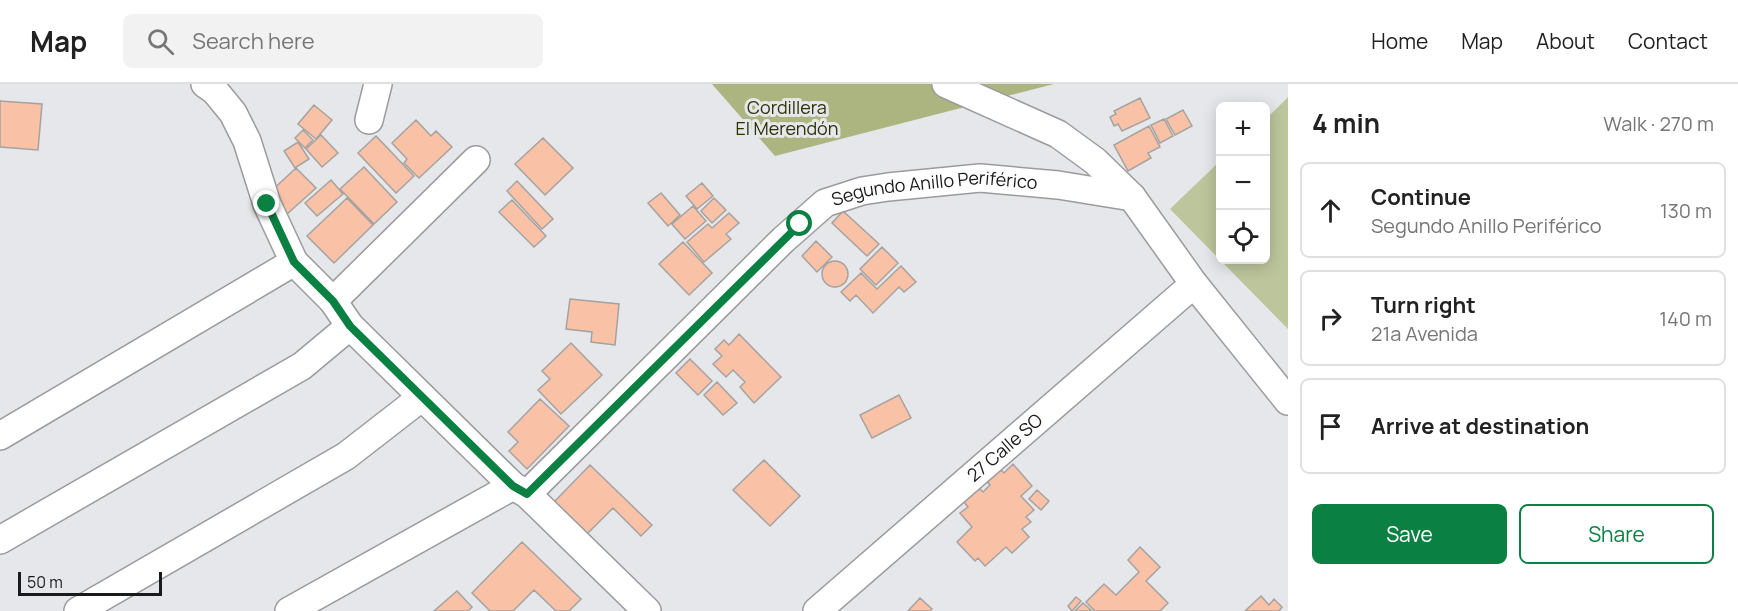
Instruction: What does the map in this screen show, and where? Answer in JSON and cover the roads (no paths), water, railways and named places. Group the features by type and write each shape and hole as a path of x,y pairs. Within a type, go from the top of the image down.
{"street":[{"path":"205,84 215,91 233,113 247,141 267,204 294,262 333,301 350,326 647,611"},
{"path":"369,120 378,84"},
{"path":"946,84 1058,134 1095,161 1132,196 1194,284 1288,401"},
{"path":"333,301 476,160"},
{"name":"Segundo Anillo Periférico","path":"289,611 520,490 783,240 825,203 862,191 980,178 1058,185 1132,196"},
{"path":"0,436 294,262"},
{"name":"27 Calle SO","path":"817,611 1194,284"},
{"path":"0,540 302,366 350,326"},
{"path":"78,611 346,456 422,397"}],"park label":[{"name":"Cordillera El Merendón","path":"787,118"}]}
